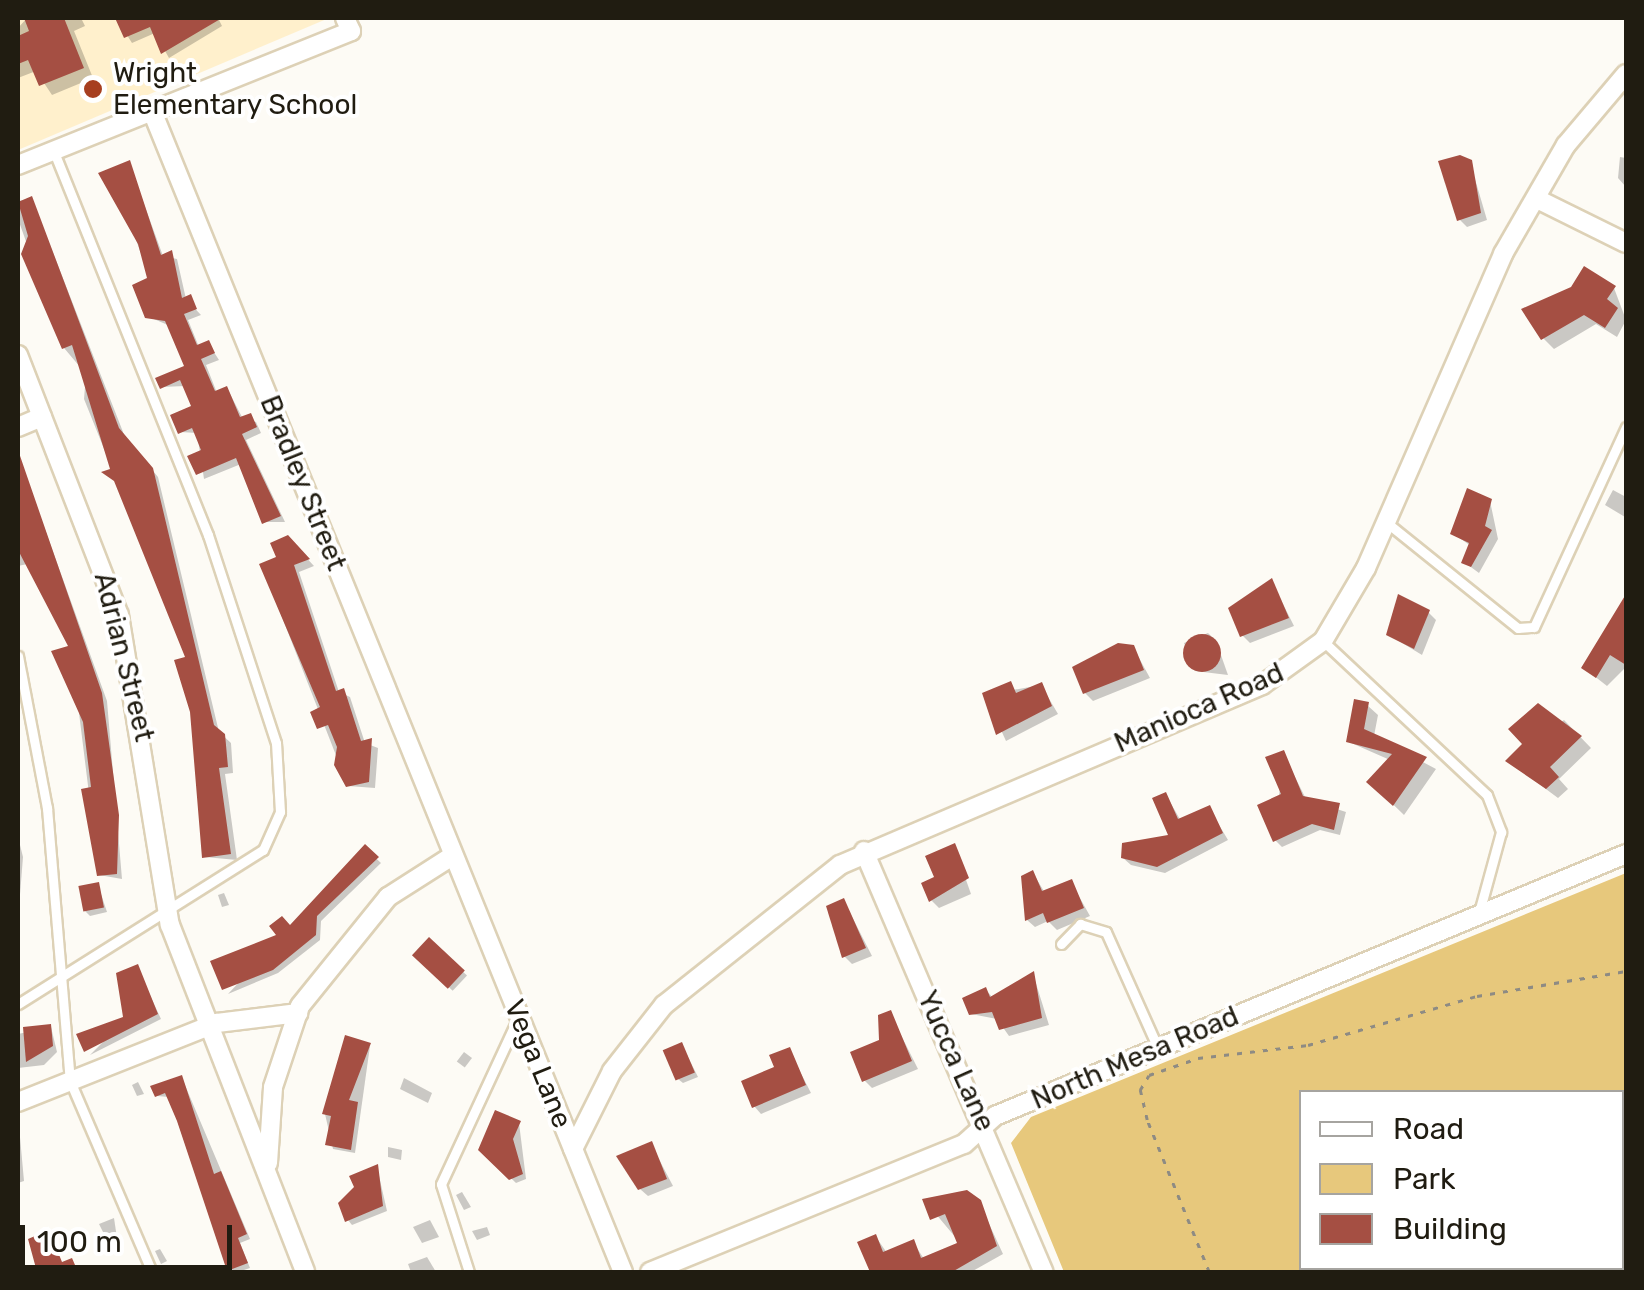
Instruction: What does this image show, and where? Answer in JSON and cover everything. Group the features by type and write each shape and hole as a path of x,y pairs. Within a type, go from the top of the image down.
{"street":[{"path":"18,165 152,112 348,24"},
{"name":"Manioca Road","path":"573,1149 612,1072 664,1005 864,851 1262,685 1323,641 1386,522 1482,296 1566,146 1626,74"},
{"name":"Bradley Street","path":"152,112 452,856"},
{"path":"1537,199 1626,243"},
{"name":"Adrian Street","path":"18,355 119,615 168,916 205,1028 305,1272"},
{"path":"18,427 42,416"},
{"name":"Yucca Lane","path":"864,851 1044,1272"},
{"name":"North Mesa Road","path":"650,1272 964,1144 983,1124 1626,854"},
{"path":"268,1179 272,1087 298,1013 388,897 452,856"},
{"name":"Vega Lane","path":"452,856 623,1272"},
{"path":"18,1102 205,1028 298,1013"}],"lane":[{"path":"18,1004 63,983 264,850 280,812 276,744 208,535 54,151"},
{"path":"1386,522 1518,628 1534,628 1626,427"},
{"path":"1323,641 1486,794 1501,832 1478,916"},
{"path":"18,656 47,808 70,1081 152,1272"},
{"path":"1061,944 1080,924 1106,932 1158,1048"},
{"path":"469,1272 441,1184 519,1017"}],"path":[{"path":"1210,1272 1147,1120 1140,1090 1150,1075 1198,1058 1308,1045 1477,996 1626,971"},
{"path":"1608,1272 1626,1272"}],"shaded area":[{"name":"Wright Elementary School","path":"18,18 329,18 18,150"}],"green space":[{"path":"1626,873 1626,1272 1064,1272 1011,1143 1031,1117"}],"building":[{"path":"24,18 64,18 84,68 39,86 28,60 18,64 18,36 29,31"},
{"path":"115,18 222,18 161,54 150,27 124,38"},
{"path":"1460,155 1472,160 1481,213 1457,221 1438,161"},
{"path":"130,160 161,255 172,250 182,298 191,294 197,309 184,314 197,345 209,340 215,353 201,359 215,391 227,386 240,417 251,413 257,427 242,434 281,516 262,524 236,458 196,475 187,456 201,450 192,428 178,434 170,415 191,406 180,380 160,389 155,378 184,366 165,321 145,318 132,285 147,278 138,244 98,173"},
{"path":"32,196 119,428 153,468 214,725 225,734 228,767 219,768 231,854 202,858 190,712 174,660 185,657 114,481 101,472 110,469 72,345 62,349 21,254 28,236 18,202"},
{"path":"1584,266 1616,286 1607,299 1618,308 1605,328 1584,315 1541,340 1521,309 1571,287"},
{"path":"18,450 102,693 119,815 117,874 97,876 81,789 91,787 83,722 51,651 68,646 18,550"},
{"path":"1467,488 1492,499 1485,526 1492,530 1471,567 1461,563 1469,543 1450,534"},
{"path":"288,535 310,559 294,565 336,691 344,688 361,741 372,738 369,782 346,787 334,765 337,747 328,725 317,729 310,712 320,707 259,564 276,557 270,543"},
{"path":"1272,578 1289,618 1240,637 1228,608"},
{"path":"1398,594 1430,610 1414,649 1386,635"},
{"path":"1626,594 1626,665 1610,655 1596,678 1581,668"},
{"path":"1202,634 1215,640 1221,653 1215,666 1202,672 1189,666 1183,653 1189,640"},
{"path":"1118,643 1134,645 1144,670 1083,694 1072,667"},
{"path":"1011,681 1016,693 1042,682 1052,706 996,735 982,693"},
{"path":"1354,699 1369,702 1364,729 1427,757 1393,806 1366,782 1392,754 1346,742"},
{"path":"1538,703 1582,736 1550,767 1559,777 1546,789 1505,761 1522,744 1508,729"},
{"path":"1284,750 1303,796 1340,803 1334,830 1312,824 1273,842 1257,805 1281,794 1265,757"},
{"path":"1166,792 1178,819 1210,805 1223,833 1157,867 1121,858 1122,843 1168,835 1152,798"},
{"path":"955,843 969,878 929,902 921,883 934,877 925,856"},
{"path":"365,844 379,857 317,916 316,935 273,970 222,990 210,961 276,935 269,926 282,916 290,925"},
{"path":"1033,870 1042,891 1072,879 1084,908 1047,923 1043,913 1025,921 1021,876"},
{"path":"99,882 104,908 83,912 78,886"},
{"path":"844,898 866,948 842,958 826,906"},
{"path":"429,937 465,970 448,989 412,955"},
{"path":"138,964 158,1014 84,1052 76,1034 123,1017 116,973"},
{"path":"1034,971 1042,1018 999,1030 992,1012 969,1015 962,998 986,987 990,997"},
{"path":"891,1010 912,1061 862,1082 850,1052 879,1040 878,1015"},
{"path":"51,1024 53,1046 26,1062 23,1027"},
{"path":"345,1035 371,1043 349,1100 358,1102 351,1150 325,1145 331,1116 322,1114"},
{"path":"682,1042 695,1072 676,1081 663,1050"},
{"path":"790,1047 806,1085 752,1108 741,1081 774,1067 769,1055"},
{"path":"182,1075 214,1174 221,1171 247,1234 238,1238 248,1263 227,1271 177,1121 165,1093 155,1097 150,1086"},
{"path":"495,1110 521,1121 513,1139 523,1174 509,1180 478,1150"},
{"path":"652,1141 667,1179 638,1190 616,1156"},
{"path":"378,1164 383,1206 345,1222 338,1203 354,1187 349,1176"},
{"path":"967,1190 981,1200 997,1246 952,1272 870,1272 857,1242 876,1234 883,1252 914,1239 921,1258 957,1243 945,1214 930,1220 922,1199"},
{"path":"49,1230 62,1262 72,1258 78,1272 37,1272 28,1239"}],"place":[{"name":"Wright Elementary School","path":"93,89"}]}
